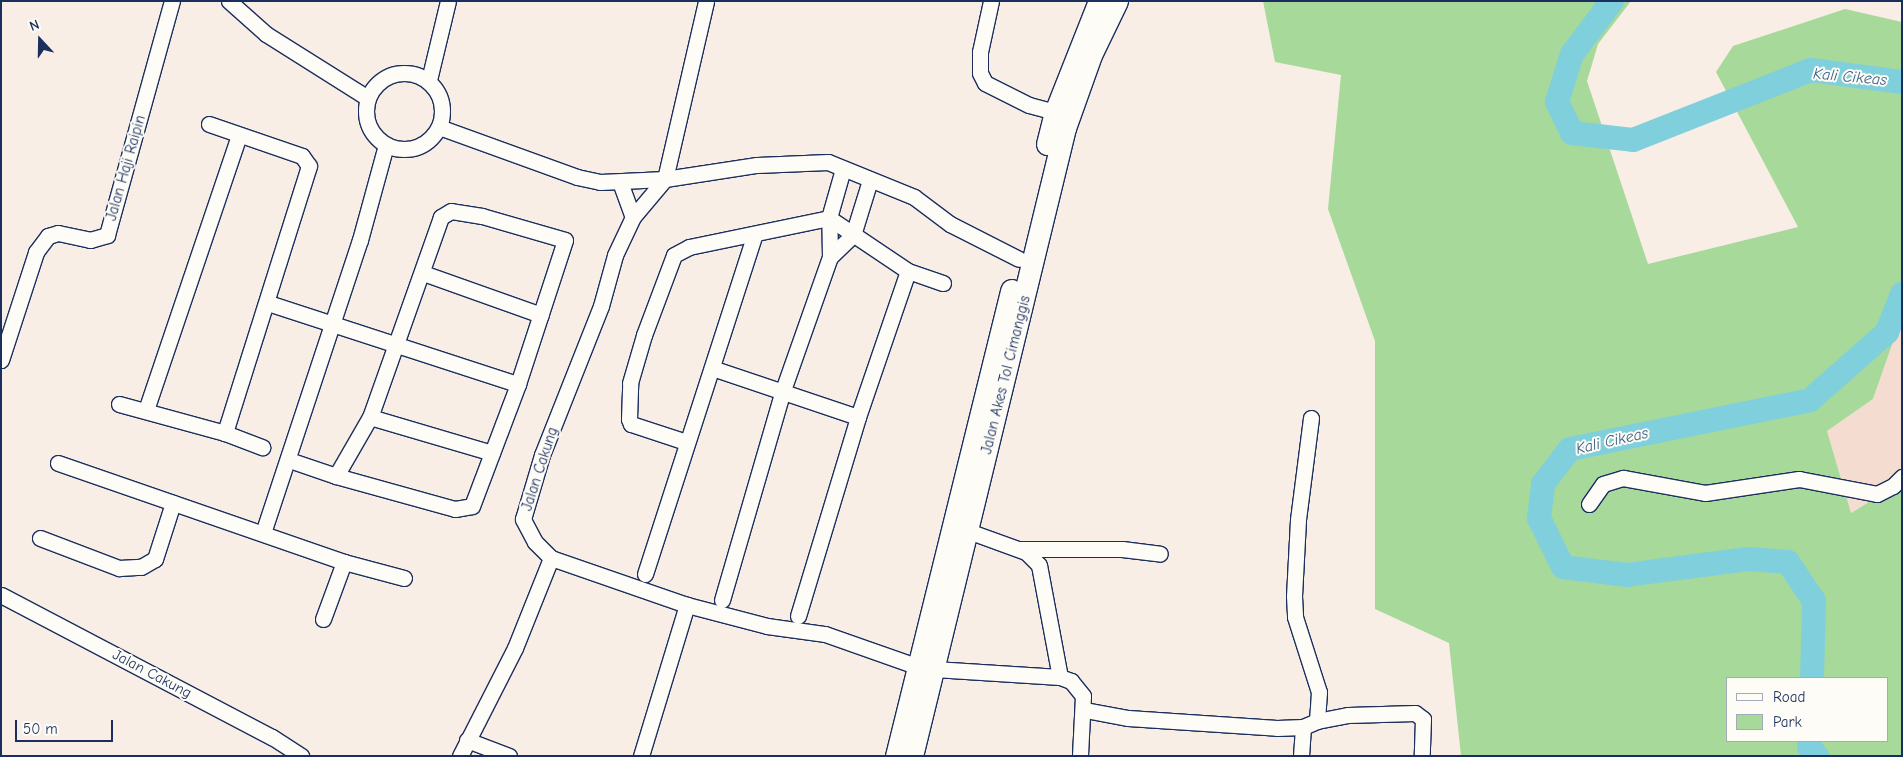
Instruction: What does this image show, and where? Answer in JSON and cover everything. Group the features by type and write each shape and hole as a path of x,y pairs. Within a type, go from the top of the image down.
{"main road":[{"name":"Jalan Akes Tol Cimanggis","path":"912,756 925,668 1019,259 1055,112 1099,1"},
{"name":"Jalan Akes Tol Cimanggis","path":"896,756 968,531 1065,128 1091,55 1117,1"}],"street":[{"name":"Jalan Haji Raipin","path":"1,360 36,252 48,236 58,233 90,240 107,235 172,1"},
{"path":"229,1 266,34 366,97"},
{"path":"429,80 448,1"},
{"path":"665,179 706,1"},
{"path":"991,1 980,52 980,73 985,83 1029,105 1055,112"},
{"path":"396,73 413,73 429,80 440,94 443,111 439,128 430,140 417,147 401,149 386,145 375,136 367,123 366,97 380,80 396,73"},
{"path":"209,124 239,136 302,156 310,166 268,303 225,433"},
{"path":"439,128 577,177 620,182 665,179 757,165 811,161 828,162 914,197 950,224 1019,259"},
{"path":"146,410 239,136"},
{"path":"263,533 333,323 386,145"},
{"path":"722,600 782,393 830,257 829,218 843,169"},
{"name":"Jalan Cakung","path":"552,558 535,542 523,520 542,455 601,306 615,255 633,217 665,179"},
{"path":"830,257 853,235 870,180"},
{"path":"620,182 633,217"},
{"path":"296,462 336,476 455,509 467,509 476,502 518,384 565,240 482,216 451,211 441,217 423,273 370,417 336,476"},
{"path":"686,442 632,424 629,419 630,383 644,335 674,255 688,247 829,218 908,271 943,283"},
{"path":"645,574 686,442 712,368 734,293 755,234"},
{"path":"798,616 858,417 908,271"},
{"path":"423,273 541,315"},
{"path":"268,303 398,343 518,384"},
{"path":"712,368 858,417"},
{"path":"119,404 225,433 262,447"},
{"path":"370,417 492,453"},
{"path":"1300,756 1320,692 1295,617 1294,596 1298,520 1311,418"},
{"path":"58,463 344,562 404,578"},
{"path":"1589,504 1603,484 1623,478 1706,493 1798,479 1877,494 1893,486 1902,477"},
{"path":"40,538 119,568 141,566 155,559 174,503"},
{"path":"968,531 1032,555 1040,570 1060,677"},
{"path":"1018,549 1122,549 1160,554"},
{"path":"460,756 515,648 552,558 687,605 767,626 825,634 925,668 1060,677 1071,681 1080,690 1085,710 1080,756"},
{"path":"323,619 344,562"},
{"name":"Jalan Cakung","path":"1,595 272,737 300,756"},
{"path":"641,756 687,605"},
{"path":"1085,710 1128,718 1251,728 1310,724 1348,715 1415,713 1423,719 1422,756"},
{"path":"467,740 509,756"}],"shaded area":[{"path":"1902,316 1902,482 1851,513 1827,431 1873,399"}],"green space":[{"path":"1263,1 1631,1 1598,44 1587,81 1648,264 1798,227 1716,72 1733,46 1845,9 1902,22 1902,316 1873,399 1827,431 1851,513 1902,482 1902,756 1461,756 1449,643 1375,609 1375,341 1328,209 1341,75 1275,62"}],"waterway":[{"name":"Kali Cikeas","path":"1612,1 1572,54 1557,102 1572,133 1633,140 1811,70 1902,82"},
{"name":"Kali Cikeas","path":"1812,677 1814,601 1788,562 1748,559 1627,575 1563,567 1539,518 1543,484 1570,449 1810,400 1887,332 1902,294"},
{"name":"Kali Cikeas","path":"1809,742 1809,747 1817,756"}]}
